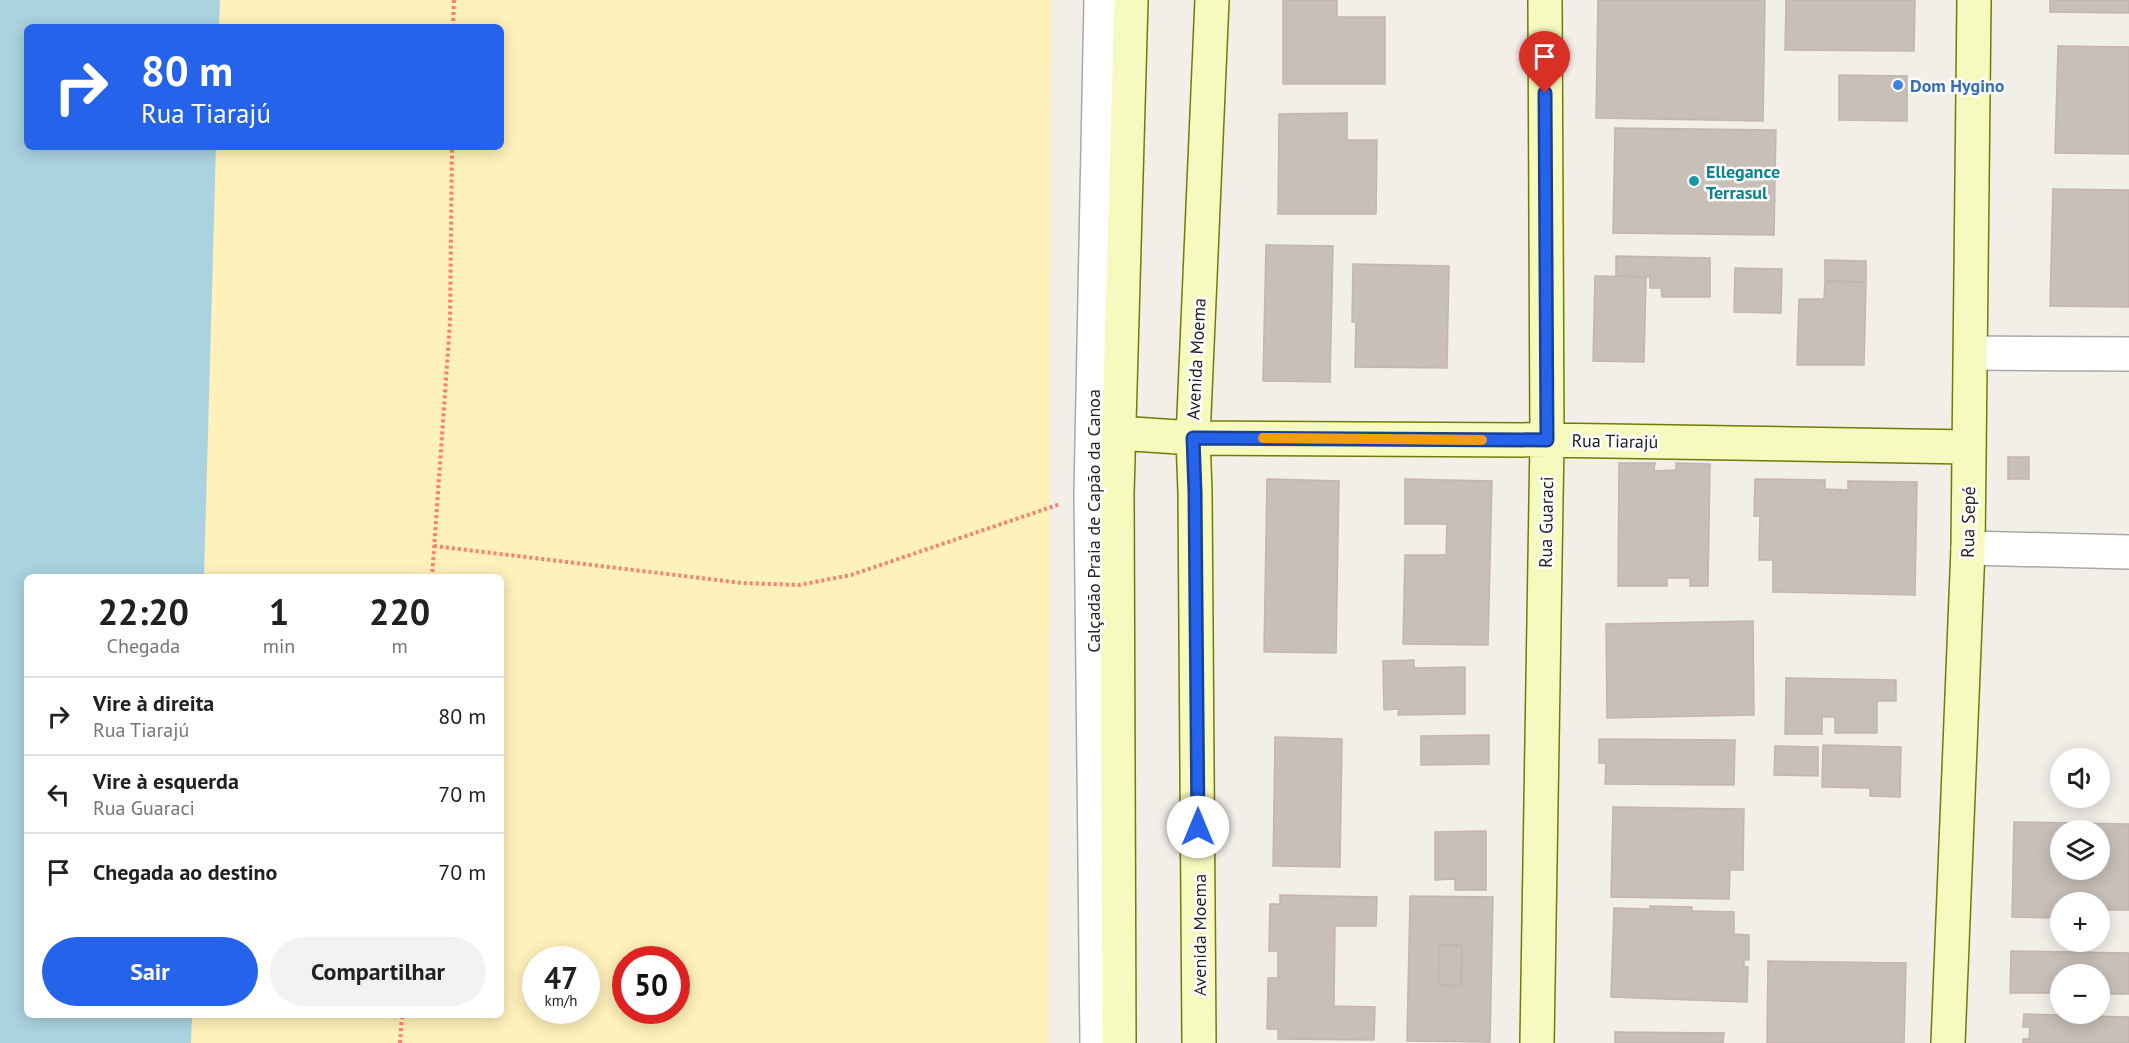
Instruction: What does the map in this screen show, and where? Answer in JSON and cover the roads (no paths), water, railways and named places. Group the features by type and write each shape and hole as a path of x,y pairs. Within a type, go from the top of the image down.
{"street":[{"name":"Calçadão Praia de Capão da Canoa","path":"1097,1043 1091,493 1101,0"},
{"path":"1119,1043 1118,433 1131,0"},
{"name":"Avenida Moema","path":"1199,1043 1193,438 1212,0"},
{"name":"Rua Guaraci","path":"1537,1043 1547,440 1545,0"},
{"name":"Rua Sepé","path":"1947,1043 1968,548 1974,0"},
{"path":"1971,353 2129,354"},
{"name":"Rua Tiarajú","path":"1118,433 1193,438 1547,440 1969,447"},
{"path":"1968,548 2129,552"}],"water":[{"path":"0,0 220,0 219,24 24,24 24,150 216,150 204,574 24,574 24,1018 192,1018 191,1043 0,1043"}],"place":[{"name":"Dom Hygino","path":"1898,85"},
{"name":"Ellegance Terrasul","path":"1694,181"}]}
